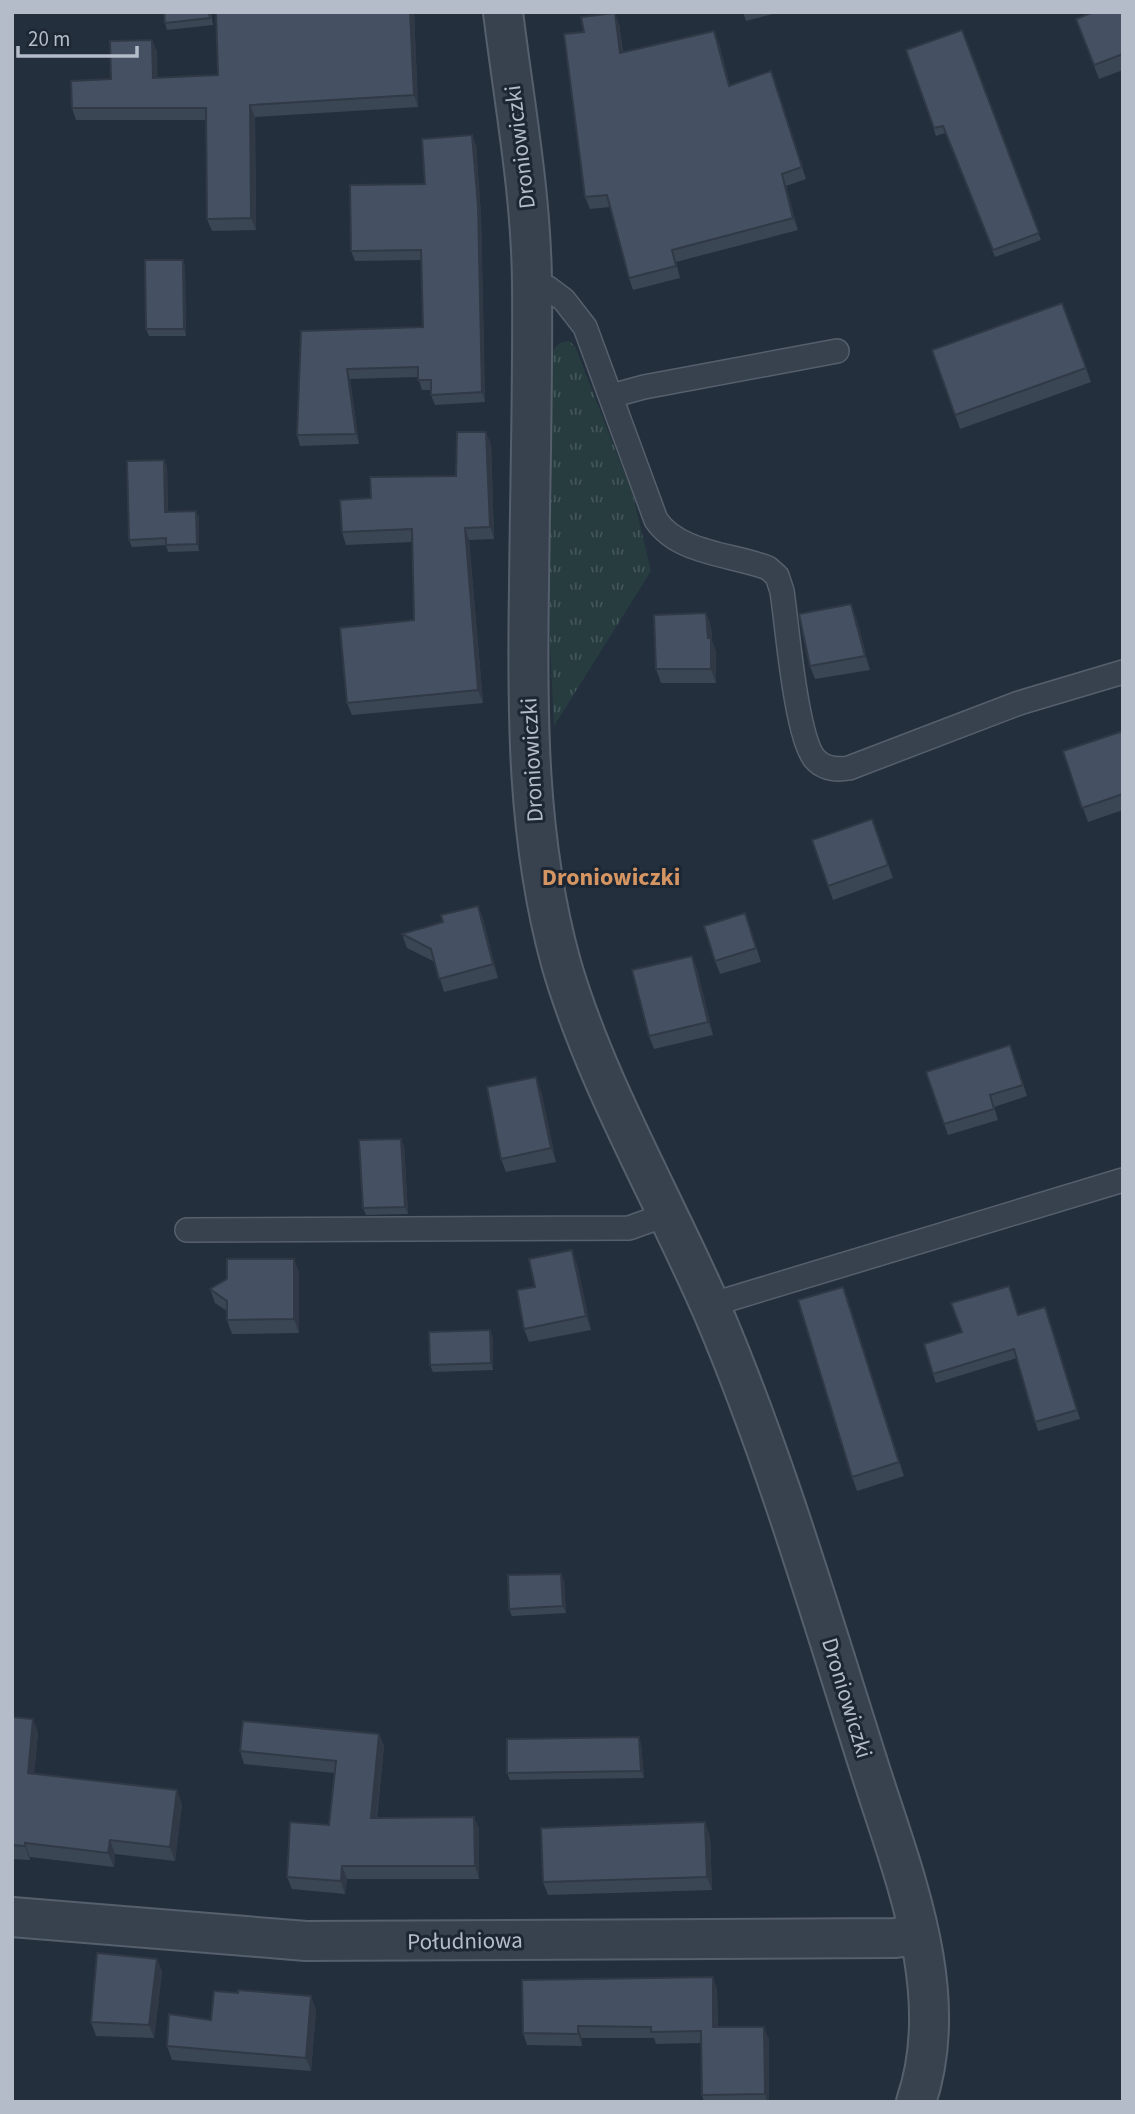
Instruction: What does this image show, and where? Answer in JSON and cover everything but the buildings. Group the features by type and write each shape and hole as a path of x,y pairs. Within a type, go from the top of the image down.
{"street":[{"name":"Droniowiczki","path":"503,12 528,216 532,282 527,675 532,795 544,890 561,964 582,1024 710,1305 755,1418 804,1562 907,1886 919,1934 927,2008 925,2062 916,2102"},
{"name":"Południowa","path":"12,1917 306,1941 882,1938 919,1934"}],"lane":[{"path":"532,282 548,288 564,300 585,327 656,520 665,533 678,542 768,568 777,576 782,590 802,726 813,757 822,764 836,770 849,768 1019,703 1123,672"},
{"path":"611,396 644,387 836,351"},
{"path":"710,1305 1123,1180"},
{"path":"187,1230 629,1228 668,1214"}],"green space":[{"path":"569,341 575,346 633,495 651,571 554,726 550,641 548,363 558,345"}],"district":[{"name":"Droniowiczki","path":"611,877"}]}
